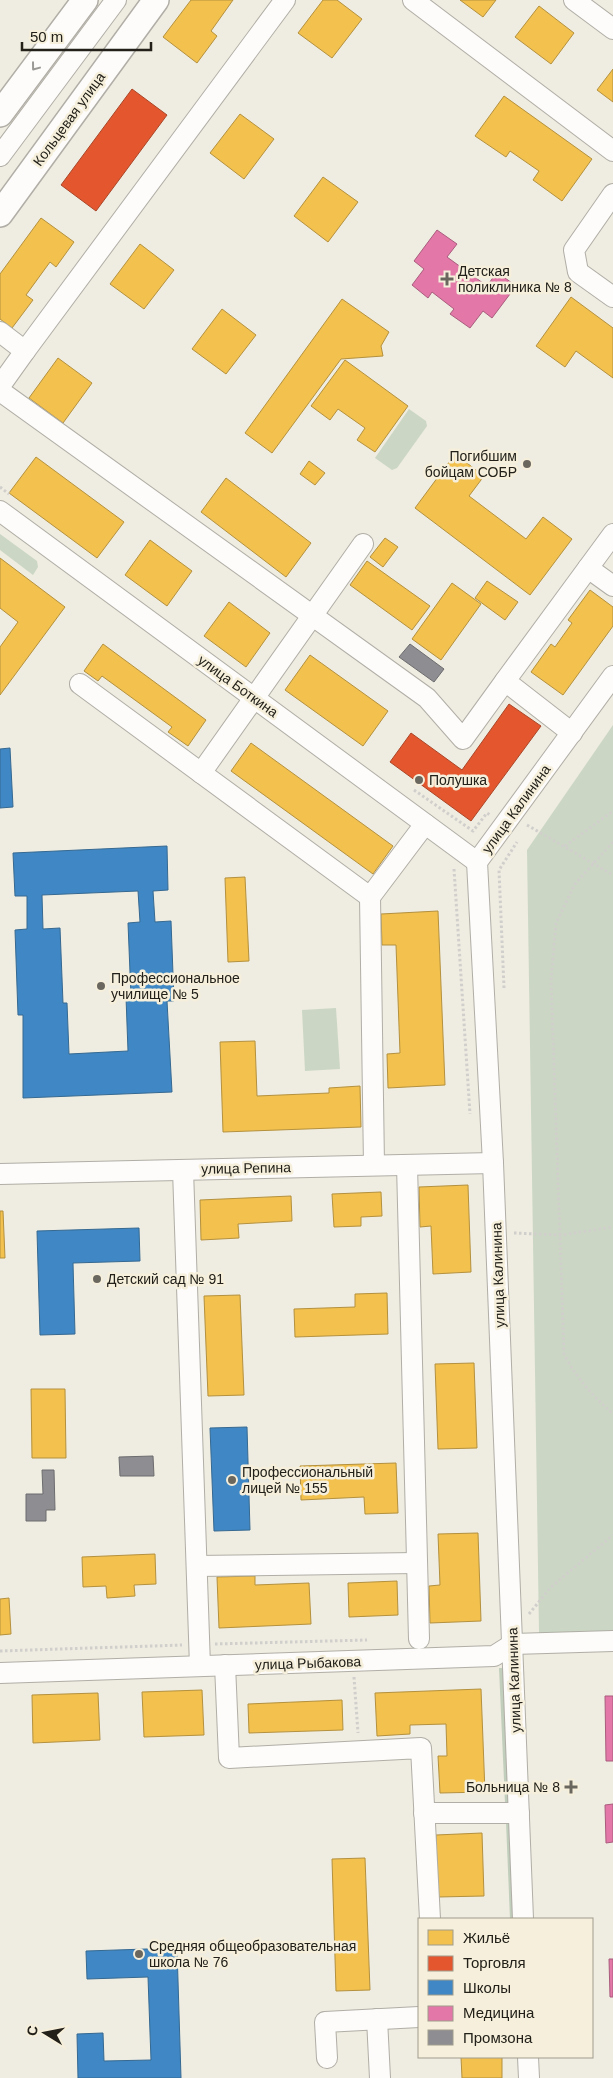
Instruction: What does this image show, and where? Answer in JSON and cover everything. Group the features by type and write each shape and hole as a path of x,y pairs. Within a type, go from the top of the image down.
{"main road":[{"path":"0,114 85,0"},
{"name":"Кольцевая улица","path":"0,214 156,0"}],"street":[{"path":"0,156 116,0"},
{"path":"0,386 285,0"},
{"path":"413,0 613,151"},
{"path":"574,0 613,29"},
{"path":"613,194 574,250 578,272 613,297"},
{"path":"0,332 25,352"},
{"path":"0,390 426,698 463,739 613,534"},
{"name":"улица Боткина","path":"0,511 477,862"},
{"path":"201,773 256,699 363,544"},
{"path":"588,568 613,586"},
{"name":"улица Калинина","path":"523,1918 493,1163 477,862 613,676"},
{"path":"505,680 572,733"},
{"path":"80,684 370,897"},
{"path":"374,1165 370,897 425,824"},
{"name":"улица Репина","path":"0,1174 493,1163"},
{"path":"408,1165 419,1639"},
{"path":"183,1170 200,1666"},
{"path":"197,1566 416,1563"},
{"name":"улица Рыбакова","path":"0,1673 494,1656 513,1644 613,1641"},
{"path":"225,1665 229,1758 421,1748 430,1918"},
{"path":"424,1813 519,1813"},
{"path":"327,2058 325,2022 418,2017"},
{"path":"377,2019 380,2078"},
{"path":"528,2058 529,2078"}],"path":[{"path":"566,846 613,811"},
{"path":"523,832 533,817"},
{"path":"527,825 613,875"},
{"path":"504,997 499,870 518,840"},
{"path":"613,842 575,884 556,923 552,980 564,1354 574,1374 590,1393 613,1414"},
{"path":"454,860 471,1124"},
{"path":"513,1224 514,1243"},
{"path":"514,1233 561,1235 613,1226"},
{"path":"550,1588 613,1535"},
{"path":"528,1606 528,1616"},
{"path":"0,1651 369,1640"},
{"path":"354,1674 359,1751"}],"green space":[{"path":"409,409 426,421 427,426 397,468 392,470 375,458"},
{"path":"0,534 37,561 38,567 33,575 0,550"},
{"path":"613,725 613,1631 539,1633 527,850"},
{"path":"336,1008 340,1069 305,1071 302,1010"},
{"path":"499,1668 509,1668 514,1803 505,1803"},
{"path":"506,1822 514,1822 519,1918 510,1918"}],"building: Жильё":[{"path":"191,0 233,0 211,31 217,36 197,63 163,37"},
{"path":"323,0 337,0 362,19 332,58 298,33"},
{"path":"460,0 496,0 483,17"},
{"path":"539,6 574,33 551,64 515,37"},
{"path":"613,69 613,102 597,90"},
{"path":"504,96 592,159 562,201 533,180 539,171 510,151 506,157 475,136"},
{"path":"240,114 274,139 244,179 210,153"},
{"path":"323,177 358,202 328,242 294,216"},
{"path":"41,218 74,242 56,267 50,262 26,295 33,300 12,328 0,319 0,274"},
{"path":"140,244 174,270 144,309 110,284"},
{"path":"571,297 613,328 613,378 576,351 565,367 536,346"},
{"path":"342,299 389,332 381,346 383,356 341,359 272,453 245,433"},
{"path":"222,309 256,335 226,374 192,349"},
{"path":"58,358 92,383 63,423 29,398"},
{"path":"345,360 408,406 375,452 357,440 365,428 338,409 330,420 311,406"},
{"path":"455,454 484,476 469,496 526,539 543,517 572,539 530,595 415,508"},
{"path":"36,457 124,522 97,558 9,493"},
{"path":"309,461 325,473 315,485 300,474"},
{"path":"226,478 311,543 286,577 201,512"},
{"path":"385,538 398,547 383,567 370,557"},
{"path":"150,540 192,571 167,606 125,575"},
{"path":"0,558 65,607 0,695 0,647 18,622 0,608"},
{"path":"367,561 430,606 412,630 350,585"},
{"path":"487,581 518,602 505,620 475,598"},
{"path":"452,583 481,604 441,660 412,639"},
{"path":"590,590 613,607 613,626 563,695 531,672 551,644 555,647 572,623 568,620"},
{"path":"229,602 270,633 246,667 204,636"},
{"path":"103,644 206,720 188,746 168,732 172,727 102,676 98,681 84,671"},
{"path":"310,655 388,711 363,746 285,690"},
{"path":"251,743 393,846 373,874 231,771"},
{"path":"245,877 249,961 228,962 225,878"},
{"path":"438,911 445,1085 388,1088 387,1054 400,1053 396,945 382,945 381,914"},
{"path":"255,1041 257,1096 329,1093 329,1088 360,1086 361,1127 223,1132 220,1042"},
{"path":"468,1185 471,1272 433,1274 431,1226 420,1227 419,1187"},
{"path":"381,1192 382,1216 361,1217 361,1226 334,1227 332,1194"},
{"path":"291,1196 292,1221 238,1224 239,1238 201,1240 200,1200"},
{"path":"0,1211 3,1211 5,1258 0,1258"},
{"path":"387,1293 388,1334 295,1337 294,1309 355,1307 355,1294"},
{"path":"240,1295 244,1395 208,1396 204,1296"},
{"path":"474,1363 477,1448 438,1449 435,1364"},
{"path":"31,1389 65,1389 66,1458 32,1458"},
{"path":"396,1463 398,1513 365,1514 364,1497 301,1500 300,1466"},
{"path":"478,1533 481,1621 430,1623 429,1586 440,1585 438,1534"},
{"path":"155,1554 156,1584 134,1585 135,1596 107,1598 106,1586 83,1587 82,1557"},
{"path":"255,1576 255,1585 309,1583 311,1624 219,1628 217,1577"},
{"path":"397,1581 398,1615 349,1617 348,1583"},
{"path":"9,1598 11,1634 0,1635 0,1599"},
{"path":"481,1689 485,1792 440,1793 438,1756 447,1756 446,1724 410,1725 410,1734 377,1736 375,1693"},
{"path":"202,1690 204,1735 144,1737 142,1692"},
{"path":"98,1693 100,1740 33,1743 32,1695"},
{"path":"342,1700 343,1730 249,1733 248,1704"},
{"path":"482,1833 484,1896 438,1897 436,1835"},
{"path":"365,1858 370,1990 336,1991 332,1859"},
{"path":"461,2058 502,2058 502,2078 462,2078"}],"building: Торговля":[{"path":"132,89 167,115 96,211 61,185"},
{"path":"509,704 541,726 471,821 390,762 411,733 462,770"}],"building: Школы":[{"path":"10,748 13,807 0,808 0,749"},
{"path":"167,846 168,890 153,891 155,922 171,921 174,1001 167,1001 172,1092 23,1098 23,1015 18,1015 15,930 27,929 27,896 15,896 13,853","holes":["138,891 140,922 128,923 131,997 126,997 128,1051 69,1054 67,1003 63,1003 60,928 43,929 42,895"]},
{"path":"139,1228 140,1261 73,1263 75,1334 40,1335 37,1231"},
{"path":"247,1427 250,1530 214,1531 210,1428"},
{"path":"177,1948 181,2078 78,2078 77,2034 103,2033 104,2061 151,2060 148,1977 87,1979 86,1951"}],"building: Медицина":[{"name":"Детская поликлиника № 8","path":"437,230 457,244 447,257 487,286 497,272 516,286 492,318 483,311 470,328 450,314 454,309 432,292 428,298 412,285 424,269 414,261"},
{"path":"605,1696 613,1696 613,1761 606,1761"},
{"path":"613,1804 613,1842 606,1843 605,1805"},
{"path":"609,1959 613,1959 613,1997 610,1997"}],"building: Промзона":[{"path":"410,644 444,669 434,682 399,657"},
{"path":"153,1456 154,1476 120,1476 119,1457"},
{"path":"42,1470 54,1470 55,1510 46,1510 46,1521 26,1521 26,1494 43,1494"}],"place":[{"name":"Детская поликлиника № 8","path":"447,279"},
{"name":"Погибшим бойцам СОБР","path":"527,464"},
{"name":"Полушка","path":"419,780"},
{"name":"Профессиональное училище № 5","path":"101,986"},
{"name":"Детский сад № 91","path":"97,1279"},
{"name":"Профессиональный лицей № 155","path":"232,1480"},
{"name":"Больница № 8","path":"571,1787"},
{"name":"Средняя общеобразовательная школа № 76","path":"139,1954"}]}
